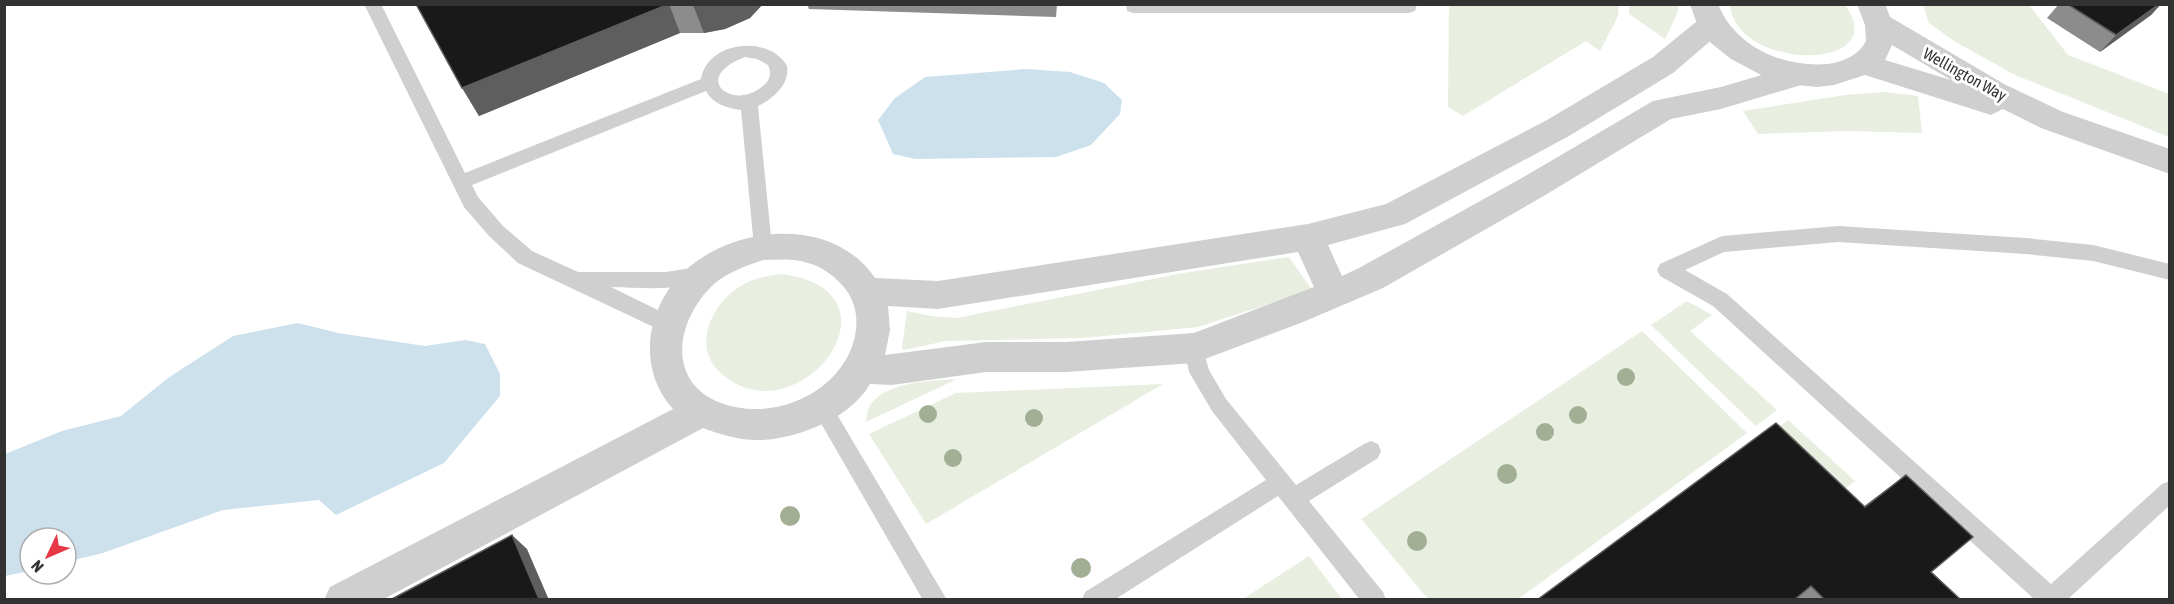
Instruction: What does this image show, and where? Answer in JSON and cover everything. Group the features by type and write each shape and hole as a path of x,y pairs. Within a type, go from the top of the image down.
{"street":[{"path":"867,291 938,295 1172,256 1308,237 1394,215 1558,128 1663,65 1708,14 1733,47 1764,65 1798,75"},
{"name":"Wellington Way","path":"1875,14 1880,39 1875,53 1864,64 1975,100 2052,120 2169,162"},
{"name":"Wellington Way","path":"1875,14 1994,92 2052,120"},
{"path":"861,368 892,370 986,357 1066,357 1194,348 1371,279 1532,188 1664,109 1721,98 1798,75 1846,72 1864,64"},
{"path":"1308,237 1334,293"},
{"path":"795,247 825,254 850,269 867,291 873,315 872,341 861,368 844,389 822,407 798,418 772,424 747,425 723,421 701,412 681,395 668,374 664,349 667,324 681,297 703,274 732,257 763,248 795,247"},
{"path":"343,600 701,412"}],"lane":[{"path":"372,4 460,182 471,202 496,231 525,258 575,279 667,324"},
{"path":"1132,7 1409,7 1409,4"},
{"path":"744,51 765,54 774,59 779,75 769,92 749,101 726,101 711,90 709,82 710,74 722,58 744,51"},
{"path":"460,182 709,82"},
{"path":"749,101 763,248"},
{"path":"2169,272 2082,252 2026,246 1838,234 1722,244 1667,270 1720,300 2051,599 2169,491"},
{"path":"575,279 666,280 703,274"},
{"path":"1194,348 1199,372 1219,405 1375,600"},
{"path":"822,407 936,600"},
{"path":"1093,600 1288,490 1371,451"}],"shaded area":[{"path":"1449,4 1619,5 1618,16 1600,51 1586,41 1463,116 1448,107"},
{"path":"1629,5 1678,5 1678,12 1665,39 1629,14"},
{"path":"1730,5 1845,5 1854,27 1849,43 1832,52 1808,55 1782,52 1757,43 1739,27"},
{"path":"1923,5 2029,5 2068,55 2169,94 2169,137 2015,75 1954,41 1929,23"},
{"path":"1884,92 1918,96 1922,133 1847,131 1758,134 1743,111 1845,95"},
{"path":"1289,257 1312,290 1198,327 1083,338 946,341 904,350 902,348 907,311 957,318 1183,273"},
{"path":"782,274 820,286 838,306 840,330 830,355 810,376 783,389 753,390 723,375 713,365 706,341 708,328 720,305 739,287 754,279"},
{"path":"1687,301 1712,315 1690,331 1777,410 1756,426 1651,325"},
{"path":"1642,331 1747,433 1518,599 1428,599 1361,519"},
{"path":"957,379 866,422 871,404 888,391 911,384"},
{"path":"1163,384 926,524 869,434 956,393"},
{"path":"1788,420 1855,481 1833,498 1767,436"},
{"path":"1309,556 1342,599 1243,599"}],"water":[{"path":"1026,69 1070,72 1104,83 1122,100 1120,114 1091,145 1056,157 915,159 893,154 878,120 895,98 925,77"},
{"path":"298,323 338,333 425,346 465,340 485,344 500,374 500,396 444,463 336,515 319,500 223,510 103,553 78,559 78,526 18,526 18,573 5,576 5,454 62,431 121,416 168,378 233,336"}],"building":[{"path":"416,4 669,4 462,88"},
{"path":"2067,4 2159,4 2116,35"},
{"path":"1776,423 1865,507 1906,475 1973,537 1931,572 1961,600 1825,600 1811,586 1794,600 1537,600"},
{"path":"512,535 538,600 390,600"}]}
